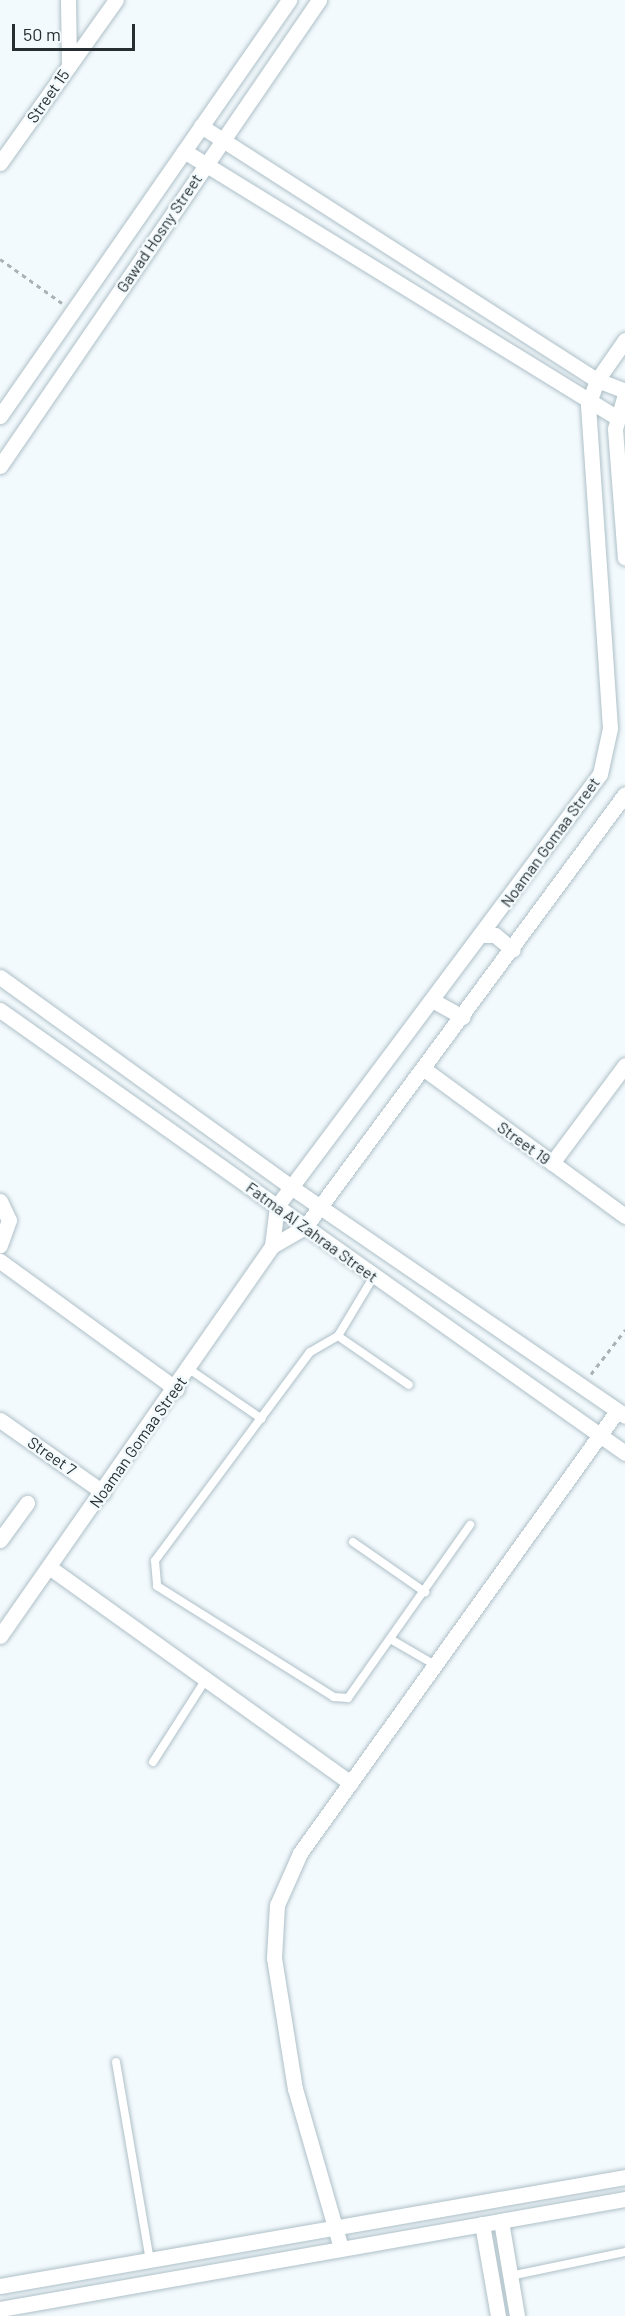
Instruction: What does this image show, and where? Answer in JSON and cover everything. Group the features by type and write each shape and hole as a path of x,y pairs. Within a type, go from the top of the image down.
{"street":[{"path":"68,0 69,66"},
{"name":"Street 15","path":"0,163 116,0"},
{"name":"Gawad Hosny Street","path":"0,416 289,0"},
{"name":"Gawad Hosny Street","path":"0,466 319,0"},
{"path":"201,126 597,380 625,393 616,417 625,558"},
{"path":"184,151 588,405 616,417"},
{"name":"Noaman Gomaa Street","path":"272,1246 277,1206 587,796 608,751 588,405 597,380 625,340"},
{"name":"Noaman Gomaa Street","path":"0,1636 176,1389 272,1246 304,1227 513,950 625,794"},
{"path":"482,935 495,935 513,950"},
{"name":"Fatma Al Zahraa Street","path":"0,977 291,1187 621,1413"},
{"path":"432,1000 463,1017"},
{"name":"Fatma Al Zahraa Street","path":"0,1010 598,1437 625,1453"},
{"path":"552,1163 625,1065"},
{"name":"Street 19","path":"424,1069 625,1216"},
{"path":"0,1201 9,1220 0,1245"},
{"path":"0,1261 176,1389"},
{"path":"341,2248 333,2228 295,2089 274,1932 286,1879 351,1783 598,1437 621,1413"},
{"name":"Street 7","path":"0,1420 103,1492"},
{"path":"0,1540 6,1519 27,1503"},
{"path":"49,1567 351,1783"},
{"path":"0,2286 625,2176"},
{"path":"562,2187 566,2209"},
{"path":"0,2309 625,2199"},
{"path":"501,2221 517,2316"},
{"path":"482,2224 498,2316"},
{"path":"156,2259 166,2279"}],"lane":[{"path":"374,1276 338,1336 310,1352 155,1561 156,1586 334,1697 355,1695 470,1525"},
{"path":"338,1336 409,1385"},
{"path":"189,1369 262,1419"},
{"path":"352,1542 425,1592"},
{"path":"392,1640 435,1666"},
{"path":"153,1762 206,1680"},
{"path":"116,2062 156,2259"},
{"path":"510,2276 625,2252"}],"path":[{"path":"0,259 73,310"},
{"path":"581,1387 625,1330"}]}
